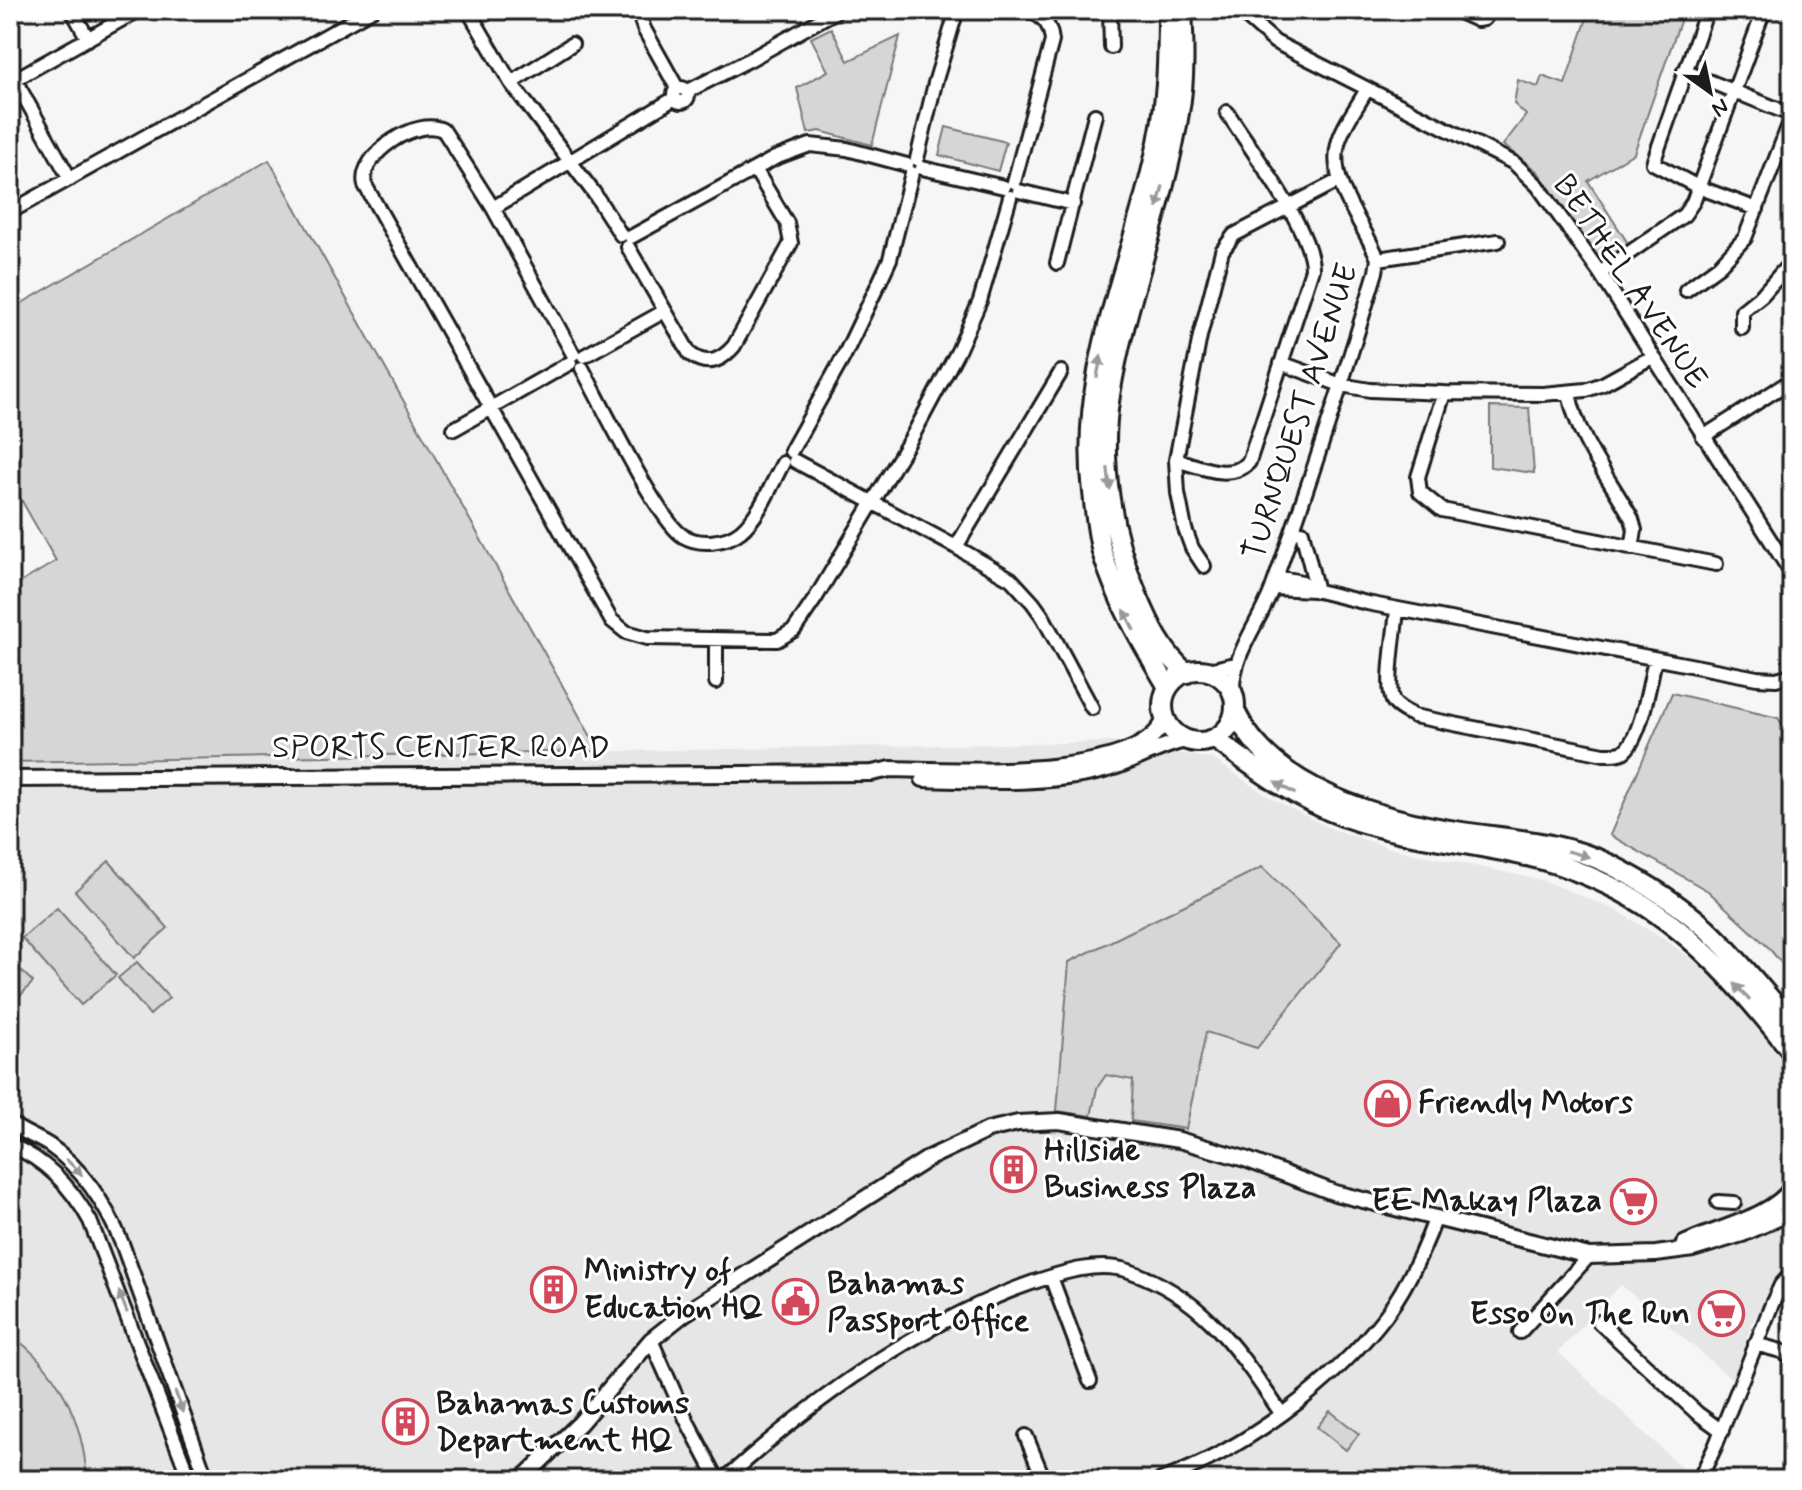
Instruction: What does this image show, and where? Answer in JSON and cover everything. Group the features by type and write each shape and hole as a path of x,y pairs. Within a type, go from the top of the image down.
{"highway":[{"path":"1168,10 1169,68 1165,109 1154,161 1105,335 1089,437 1090,477 1103,554 1125,613 1168,687"},
{"path":"1182,10 1184,64 1179,116 1122,339 1106,432 1112,506 1125,560 1149,623 1173,661 1195,672 1221,678 1246,734 1276,763 1335,798 1404,819 1459,832 1547,845 1609,864 1661,895 1706,928 1792,1024"},
{"path":"1195,672 1168,687 1163,703 1165,719 1173,732 1186,740 1200,742 1215,739 1228,728 1234,702"},
{"path":"1215,739 1273,781 1345,817 1390,830 1535,858 1623,892 1694,941 1792,1052"}],"main road":[{"name":"SPORTS CENTER ROAD","path":"10,779 872,773 891,769 1075,765 1138,747 1156,733 1165,719"},
{"name":"SPORTS CENTER ROAD","path":"872,773 889,778 1051,778 1107,770 1186,740"},
{"path":"521,1480 580,1423 651,1340 721,1288 929,1158 988,1130 1018,1123 1059,1121 1179,1140 1245,1159 1335,1193 1589,1256 1656,1254 1707,1246 1792,1212"},
{"path":"1669,1251 1761,1212 1789,1193 1792,1187"}],"street":[{"path":"72,10 88,39"},
{"path":"70,179 12,78 139,10"},
{"path":"10,212 372,10"},
{"path":"468,10 511,83 627,240 663,312 690,354 700,361 720,359 734,346 791,243 787,223 755,169"},
{"path":"642,10 644,29 680,92"},
{"path":"493,208 680,92 820,14 838,10"},
{"path":"957,10 890,259 844,356 790,458 750,520 739,533 722,540 704,542 682,536 662,512 493,208 448,136 437,126 421,127 378,152 368,162 364,174 365,185 372,198 611,620 626,632 647,638 777,640 794,630 841,557 940,387 971,326 1052,41 1045,19 1025,10"},
{"path":"1110,10 1111,47"},
{"name":"BETHEL AVENUE","path":"1243,10 1275,42 1514,163 1538,186 1600,273 1792,573"},
{"path":"1455,10 1477,20 1484,19 1491,10"},
{"path":"1707,10 1653,163 1698,187 1757,209"},
{"path":"1600,273 1684,215 1698,187 1764,10"},
{"path":"511,83 572,44"},
{"path":"1684,71 1792,116 1757,209 1738,248 1686,290"},
{"name":"TURNQUEST AVENUE","path":"1235,664 1250,639 1274,582 1341,385 1378,259 1338,181 1335,164 1338,142 1367,89"},
{"path":"1176,460 1232,472 1249,462 1312,269 1310,252 1288,208 1227,112"},
{"path":"1057,263 1095,115"},
{"path":"627,240 755,169 810,145 847,149 1073,204"},
{"path":"1204,566 1192,548 1185,529 1176,460 1200,336 1222,251 1234,235 1338,181"},
{"path":"1378,259 1498,241"},
{"path":"1742,328 1742,311 1762,295 1792,261"},
{"path":"454,429 663,312"},
{"path":"1281,363 1341,385 1370,390 1569,393 1603,384 1652,357"},
{"path":"956,547 1061,372"},
{"path":"1703,437 1792,381"},
{"path":"1444,393 1418,477 1420,492 1442,510 1716,564"},
{"path":"1569,393 1582,437 1632,519 1635,530 1632,548"},
{"path":"790,458 1011,579 1043,617 1092,708"},
{"path":"1302,532 1315,590"},
{"path":"1274,582 1302,582 1315,590 1397,609 1757,678 1776,679 1792,675"},
{"path":"1397,609 1390,688 1393,703 1403,711 1414,716 1604,754 1620,754 1632,740 1655,659"},
{"path":"716,639 716,682"},
{"path":"1195,672 1235,664 1234,702"},
{"path":"10,1123 44,1142 69,1162 90,1184 107,1210 123,1246 207,1480"},
{"path":"10,1145 31,1155 58,1176 90,1221 190,1480"},
{"path":"1718,1202 1734,1203"},
{"path":"1161,1480 1210,1460 1281,1413 1341,1365 1387,1312 1420,1259 1436,1217"},
{"path":"1520,1332 1589,1256"},
{"path":"651,1340 687,1421 721,1480 838,1389 915,1338 976,1305 1077,1269 1126,1270 1183,1298 1208,1316 1224,1333 1281,1413"},
{"path":"1699,1480 1781,1285 1792,1273"},
{"path":"1051,1277 1090,1381"},
{"path":"1778,1296 1792,1288"},
{"path":"1599,1322 1697,1413 1722,1431"},
{"path":"1755,1344 1781,1351 1792,1358"},
{"path":"1026,1436 1044,1480"}],"shaded area":[{"path":"1586,10 1684,10 1634,153 1588,181 1629,245 1601,263 1538,172 1503,145 1526,115 1514,104 1518,80 1538,87 1542,76 1565,84 1589,12"},
{"path":"831,28 848,61 900,36 872,145 820,131 808,133 797,88 828,71 811,38"},
{"path":"946,127 1006,142 998,171 939,155"},
{"path":"269,160 599,751 10,762 10,589 56,561 10,480 10,310"},
{"path":"1490,407 1529,408 1534,473 1490,467"},
{"path":"1672,693 1778,718 1792,738 1792,976 1768,947 1708,891 1610,835"},
{"path":"1113,742 1213,759 1267,796 1327,827 1390,848 1545,881 1618,911 1715,976 1756,1021 1792,1068 1792,1255 1752,1323 1733,1380 1621,1285 1558,1352 1695,1480 10,1480 10,762"},
{"path":"109,861 168,928 134,958 75,891"},
{"path":"1262,867 1341,943 1257,1048 1206,1032 1186,1129 1131,1121 1133,1080 1106,1075 1097,1088 1091,1116 1057,1111 1069,962"},
{"path":"57,908 116,975 81,1005 22,938"},
{"path":"10,960 33,982 20,996 10,986"},
{"path":"137,962 169,998 150,1015 118,978"},
{"path":"10,1334 43,1363 66,1398 80,1437 87,1480 10,1480"},
{"path":"1330,1411 1359,1434 1346,1450 1317,1427"}],"place":[{"name":"Friendly Motors","path":"1387,1103"},
{"name":"Hillside Business Plaza","path":"1013,1169"},
{"name":"EE Makay Plaza","path":"1633,1201"},
{"name":"Ministry of Education HQ","path":"553,1289"},
{"name":"Bahamas Passport Office","path":"796,1302"},
{"name":"Esso On The Run","path":"1721,1314"},
{"name":"Bahamas Customs Department HQ","path":"405,1422"}]}
